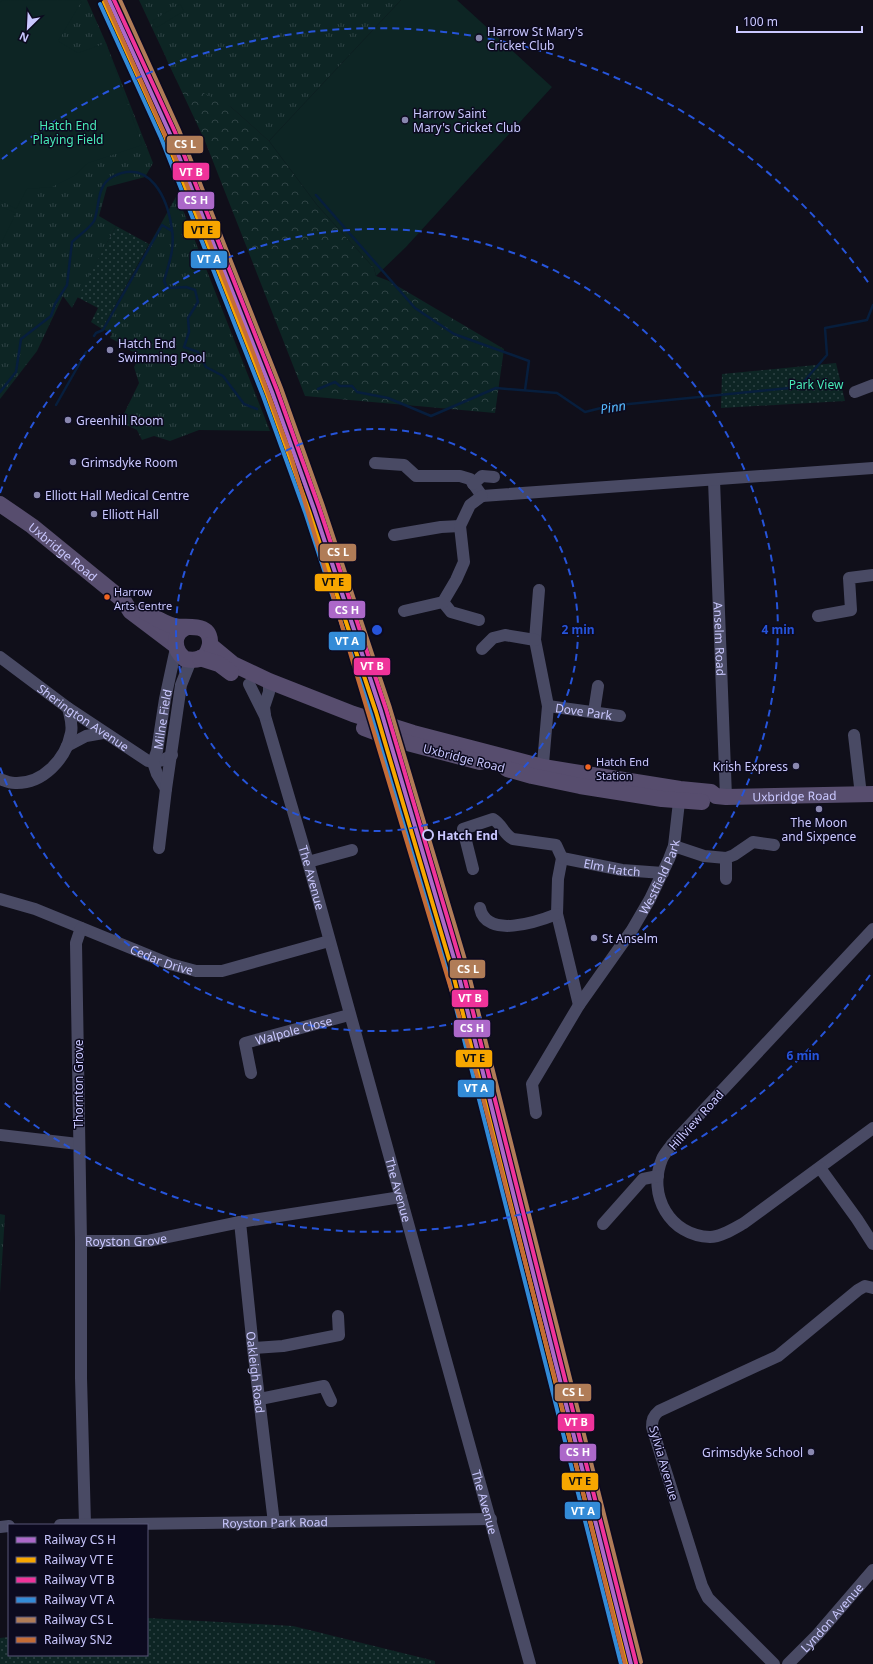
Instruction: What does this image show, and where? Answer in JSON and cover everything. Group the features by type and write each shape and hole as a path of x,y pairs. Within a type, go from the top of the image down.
{"main road":[{"name":"Uxbridge Road","path":"0,504 32,526 124,601 135,605 175,626 193,626 203,630 209,637 210,645 233,664 269,687 355,720 438,746 543,773 580,786 662,799 680,795"},
{"name":"Uxbridge Road","path":"124,601 130,611 176,646 180,655 185,659 219,664 249,684 269,687"},
{"path":"176,646 176,638 179,632 187,627"},
{"path":"196,660 207,652 210,645"},
{"name":"Uxbridge Road","path":"543,773 711,801 721,797 867,794"}],"street":[{"path":"855,392 873,385"},
{"path":"375,463 404,465 416,476 460,476 470,479 482,496"},
{"path":"404,611 443,602 456,580 464,562 460,526 470,505 482,496 873,468"},
{"path":"473,484 482,476 494,477"},
{"name":"Anselm Road","path":"714,480 721,797"},
{"path":"394,535 441,527 460,526"},
{"path":"818,616 851,610 849,578 873,575"},
{"name":"Dove Park","path":"539,590 535,640 548,706 543,773"},
{"path":"443,602 451,612 480,620"},
{"path":"482,649 493,638 505,635 535,640"},
{"name":"Milne Field","path":"166,789 157,774 153,762 157,750 165,699 176,646"},
{"name":"Sherington Avenue","path":"0,657 103,733 148,762 153,762"},
{"name":"Milne Field","path":"159,848 181,685 196,660"},
{"name":"The Avenue","path":"249,684 265,716"},
{"path":"594,712 598,686"},
{"name":"The Avenue","path":"269,687 264,707 265,716 308,862 349,1015 491,1519 530,1664"},
{"name":"Dove Park","path":"548,706 620,716"},
{"path":"0,779 15,784 34,781 53,768 67,746 71,732 72,721 68,708"},
{"path":"67,746 86,736 103,733"},
{"path":"854,736 867,794"},
{"path":"153,762 166,759 172,755"},
{"name":"Westfield Park","path":"536,1113 532,1084 579,1005 632,930 650,899 662,873 674,846 680,795"},
{"name":"Westfield Park","path":"662,799 676,825"},
{"path":"472,869 463,828 493,820 497,822 507,836 513,839 556,845 562,858 558,879 557,914 579,1005"},
{"path":"674,846 704,856 726,858 734,855 753,842 774,845"},
{"path":"308,862 352,850"},
{"name":"Elm Hatch","path":"562,858 622,870 662,873"},
{"path":"726,858 726,879"},
{"name":"Cedar Drive","path":"0,899 35,909 170,964 196,971 222,971 329,941"},
{"path":"480,908 481,914 485,920 497,926 543,919 557,914"},
{"name":"Thornton Grove","path":"81,928 76,942 78,1144 81,1241"},
{"name":"Hillview Road","path":"873,929 672,1144 662,1158 658,1176 657,1187 662,1207 674,1223 688,1232 711,1237 730,1231 744,1223 873,1128"},
{"name":"Walpole Close","path":"251,1073 245,1043 349,1015"},
{"path":"0,1135 78,1144"},
{"path":"820,1168 857,1218 873,1244"},
{"path":"603,1224 643,1179 658,1176"},
{"name":"Royston Grove","path":"85,1524 81,1378 81,1241 148,1241 240,1222 401,1197"},
{"name":"Oakleigh Road","path":"240,1222 253,1348 274,1523"},
{"name":"Sylvia Avenue","path":"774,1664 708,1598 702,1586 652,1428 652,1420 655,1414 659,1411 778,1356 858,1290 865,1286 873,1288"},
{"path":"253,1348 283,1346 339,1335 338,1316"},
{"path":"260,1399 324,1386 331,1401"},
{"name":"Royston Park Road","path":"85,1524 274,1523 491,1519"},
{"name":"Lyndon Avenue","path":"788,1664 817,1635 873,1570"}],"green space":[{"name":"Hatch End Playing Field","path":"0,0 87,0 106,43 153,163 145,177 107,187 99,216 116,226 72,308 63,296 37,351 0,399"},
{"path":"2,0 82,1 58,41 78,53 106,43 142,145 88,163 74,176 52,187 27,189 16,209 0,200 0,3"},
{"path":"139,0 401,0 269,141 231,107 176,79"},
{"name":"Harrow Saint Mary's Cricket Club","path":"401,0 457,0 552,87 406,247 376,276 374,268 317,205 269,141"},
{"path":"180,4 184,11 156,28 152,21"},
{"path":"166,58 231,107 269,141 317,205 374,268 376,276 389,281 504,349 495,413 305,396 205,141"},
{"path":"177,195 270,431 199,430 170,441 154,436 142,440 137,430 120,422 139,383 134,367 140,355 125,348 126,346 110,338 112,333 102,329"},
{"path":"0,206 16,213 0,246"},
{"path":"116,226 149,244 102,329 91,322 98,308 77,297"},
{"name":"Park View","path":"836,363 845,401 721,408 722,374"},
{"path":"0,1214 5,1215 0,1293"},
{"path":"148,1618 293,1626 435,1661 435,1664 0,1664 0,1638 8,1637 8,1656 148,1656"}],"waterway":[{"path":"0,392 16,372 21,339 51,316 55,304 67,285 72,242 94,221 103,186 112,177 125,172 137,172 147,177 155,184 161,194 170,218 173,243 164,281 167,288 186,287 195,290 198,302 188,318 189,332 184,347 198,352 206,367 223,376 244,404 257,409"},
{"path":"316,195 415,308 454,334 529,361 525,390"},
{"path":"94,336 96,333 103,330 162,225 172,231"},
{"name":"Pinn","path":"318,389 335,382 340,386 352,386 357,392 388,398 431,416 496,388 557,393 585,412 609,406 799,387 827,355 825,328 867,320 873,305"},
{"path":"56,405 86,352"}],"transit line":[{"path":"109,0 170,134 272,392 314,509 381,711 456,965 631,1664"},
{"path":"114,0 175,132 277,390 319,507 386,709 461,964 636,1663"},
{"path":"120,0 179,130 281,388 323,506 390,708 466,963 641,1662"},
{"path":"104,2 165,136 267,394 309,511 376,712 451,966 626,1664"},
{"path":"100,4 161,138 263,396 305,512 371,714 446,968 621,1664"}],"rail line":[{"name":"SN2","path":"105,0 183,175 254,355 291,456 478,1079 555,1379 625,1664"}],"place":[{"name":"Harrow St Mary's Cricket Club","path":"479,38"},
{"name":"Harrow Saint Mary's Cricket Club","path":"405,120"},
{"name":"Hatch End Swimming Pool","path":"110,350"},
{"name":"Greenhill Room","path":"68,420"},
{"name":"Grimsdyke Room","path":"73,462"},
{"name":"Elliott Hall Medical Centre","path":"37,495"},
{"name":"Elliott Hall","path":"94,514"},
{"name":"Harrow Arts Centre","path":"107,597"},
{"name":"Krish Express","path":"796,766"},
{"name":"Hatch End Station","path":"588,767"},
{"name":"The Moon and Sixpence","path":"819,809"},
{"name":"Hatch End","path":"428,835"},
{"name":"St Anselm","path":"594,938"},
{"name":"Grimsdyke School","path":"811,1452"}]}
